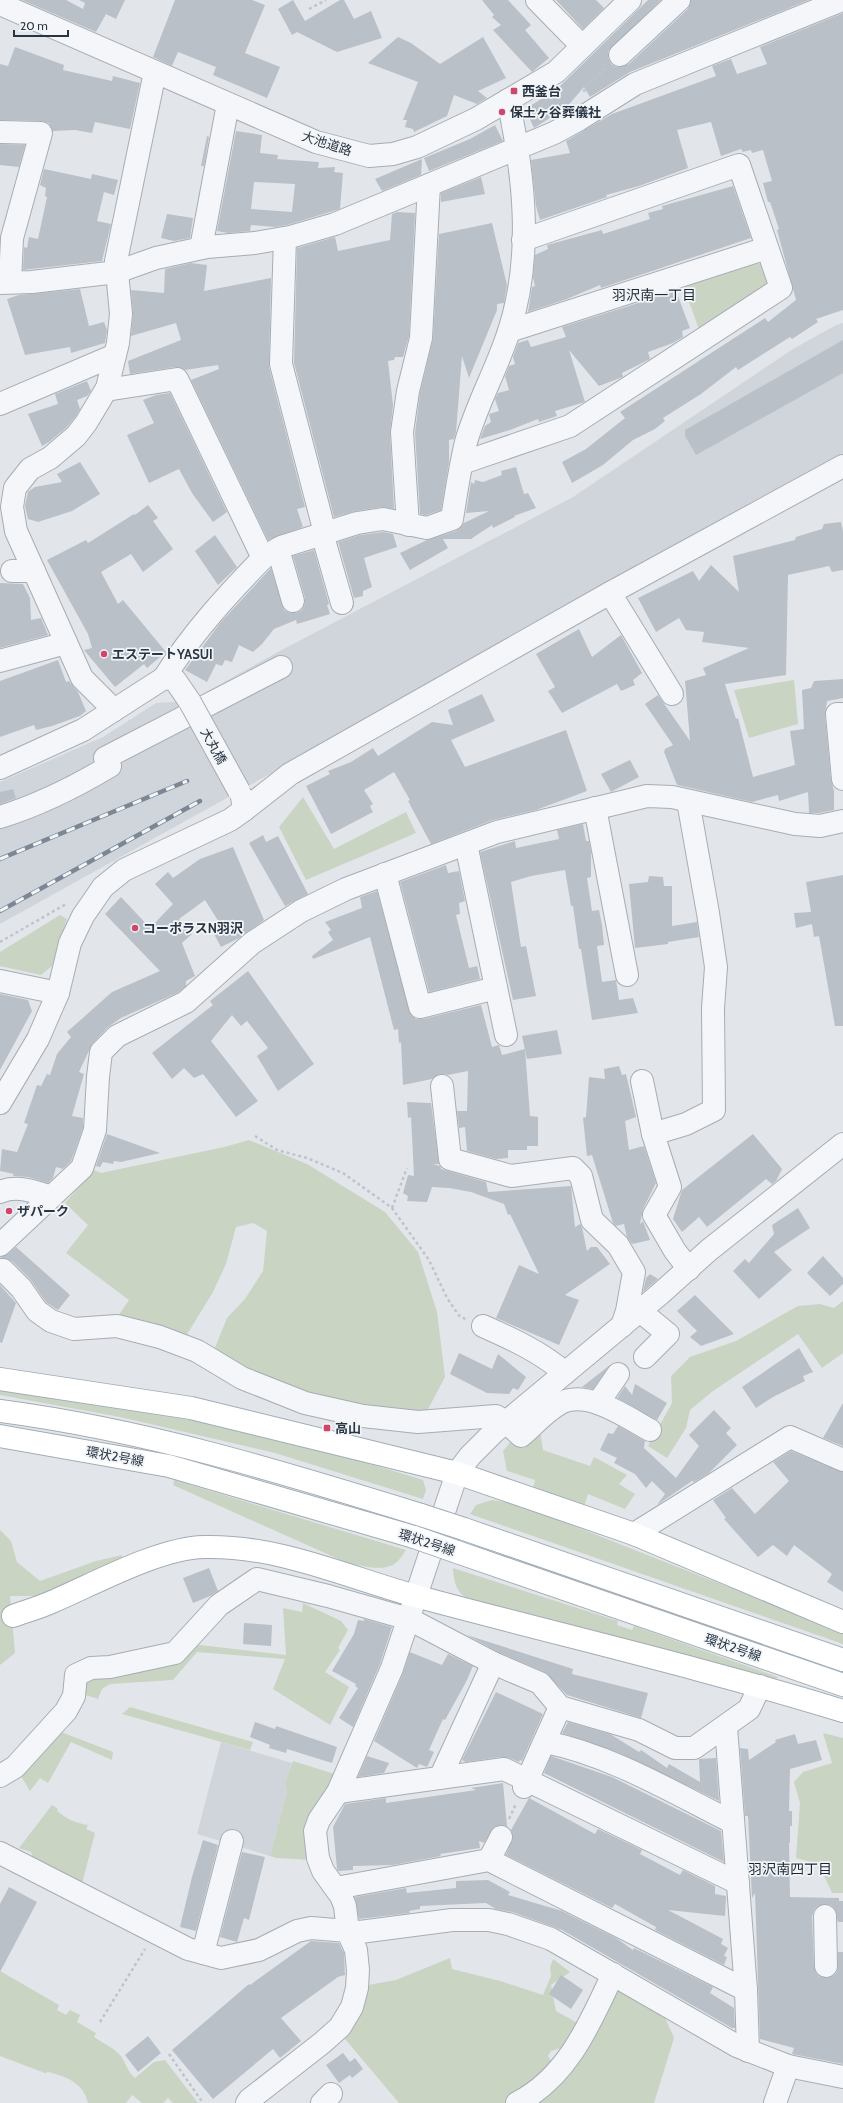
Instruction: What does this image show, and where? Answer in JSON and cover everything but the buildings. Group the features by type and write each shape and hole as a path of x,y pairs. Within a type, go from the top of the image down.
{"main road":[{"path":"0,1379 191,1408 457,1473 634,1534 843,1622"},
{"name":"環状2号線","path":"0,1411 172,1442 297,1476 464,1529 843,1660"},
{"name":"環状2号線","path":"0,1436 169,1466 414,1537 843,1685"},
{"path":"13,1616 51,1603 132,1566 165,1554 202,1546 247,1548 299,1560 417,1596 760,1686 843,1711"}],"street":[{"path":"537,0 582,46"},
{"name":"大池道路","path":"0,4 316,142 369,156 393,154 417,147 476,119 556,72 630,0"},
{"path":"620,55 679,0"},
{"path":"0,132 41,133 12,238 5,282 32,282 117,272 156,258 202,248 255,243 285,238 335,224 518,146 554,133 578,120 635,84 842,0"},
{"path":"114,710 82,678 16,531 12,507 16,488 30,469 50,458 76,436 86,423 106,390 115,355 121,314 116,261 155,72"},
{"path":"0,768 83,730 164,678 180,652 200,625 271,554 323,533 358,523 383,519 427,528 452,519 466,441 509,332 516,302 523,255 524,204 518,146 508,100"},
{"path":"202,248 228,104"},
{"path":"462,463 570,426 781,288 739,165 523,240"},
{"path":"408,524 402,432 408,390 421,338 429,185"},
{"path":"285,238 281,364 342,603"},
{"path":"509,332 767,248"},
{"path":"0,404 115,355"},
{"path":"106,390 177,379 271,554 293,601"},
{"path":"0,1103 38,1039 58,993 70,943 83,916 103,887 124,870 230,820 242,801 610,593 843,466"},
{"path":"12,571 34,571"},
{"path":"610,593 672,694"},
{"path":"0,661 66,643"},
{"path":"0,817 30,807 86,781 110,766 105,758 281,668"},
{"name":"大丸橋","path":"164,678 175,680 190,702 242,801"},
{"path":"843,714 837,714 843,779"},
{"path":"0,1245 82,1168 95,1130 98,1077 102,1052 117,1036 186,1002 252,943 301,911 346,889 497,832 648,796 672,797 795,824 820,826 843,821"},
{"path":"653,1134 686,1124 714,1110 713,1008 716,967 688,801"},
{"path":"595,808 627,975"},
{"path":"466,844 506,1035"},
{"path":"385,874 420,1007 496,988"},
{"path":"0,981 58,993"},
{"path":"642,1081 653,1134 670,1187 654,1215 674,1251 689,1268"},
{"path":"442,1086 450,1159 511,1176 573,1168 581,1176 592,1220 618,1245 634,1272 627,1311 622,1326"},
{"path":"247,2103 340,2027 352,2007 357,1988 358,1970 356,1950 348,1932 345,1906 336,1888 323,1871 318,1858 315,1831 319,1820 338,1792 392,1668 457,1473 470,1456 506,1422 640,1311 709,1250 843,1144"},
{"path":"0,1192 10,1188 36,1192 51,1197"},
{"path":"0,1270 3,1270 21,1288 37,1311 51,1321 74,1329 117,1326 160,1337 197,1351 242,1378 305,1403 363,1416 418,1422 496,1416 506,1422 521,1436 559,1403 581,1398 612,1408 650,1430"},
{"path":"640,1311 668,1334 645,1357"},
{"path":"483,1326 521,1343 555,1364 565,1373"},
{"path":"598,1404 618,1374"},
{"path":"634,1534 790,1436 843,1460"},
{"path":"328,1596 339,1573"},
{"path":"0,1776 15,1767 66,1711 74,1696 76,1675 91,1668 110,1667 175,1653 219,1605 257,1579 328,1596 409,1619 493,1663 540,1683 560,1707 639,1730 675,1748 694,1748 726,1727 750,1709 760,1686"},
{"path":"440,1778 493,1663"},
{"path":"526,1783 560,1707"},
{"path":"726,1727 732,1822 746,1990 748,2050"},
{"path":"545,1742 572,1747 616,1765 732,1822"},
{"path":"338,1792 504,1768 526,1783 738,1883"},
{"path":"489,1860 501,1837"},
{"path":"203,1953 232,1841"},
{"path":"0,1854 188,1949 221,1958 259,1950 297,1931 311,1928 360,1932 452,1920 489,1920 551,1939 613,1974 723,2040 788,2066 843,2077"},
{"path":"336,1888 489,1860 746,1990"},
{"path":"825,1916 835,1938 826,1966"},
{"path":"517,2103 531,2096 557,2073 566,2061 589,2024 613,1974"},
{"path":"775,2103 788,2066"}],"path":[{"path":"309,9 326,0"},
{"path":"0,942 68,903 94,900"},
{"path":"255,1136 278,1150 307,1158 343,1173 392,1208 429,1260 447,1298 460,1317 483,1326"},
{"path":"392,1208 407,1168"},
{"path":"501,1837 526,1783"},
{"path":"100,2022 155,1933"},
{"path":"169,2054 203,2103"}],"shaded area":[{"path":"843,323 843,460 554,616 0,924 0,782 103,737 156,703 190,701 278,652 573,497 793,349 836,325"},
{"path":"221,1742 292,1763 285,1783 287,1792 270,1856 197,1834"}],"green space":[{"path":"754,261 763,266 768,282 764,290 700,332 683,285"},
{"path":"794,680 798,724 749,738 734,690"},
{"path":"303,797 334,849 406,812 416,833 306,880 279,827"},
{"path":"60,915 67,919 52,966 41,975 0,966 0,952"},
{"path":"249,1140 307,1164 385,1212 418,1252 437,1312 445,1377 426,1413 356,1406 311,1397 266,1382 237,1367 214,1350 227,1318 245,1299 263,1271 267,1231 253,1223 236,1227 226,1264 213,1292 186,1336 116,1319 129,1300 66,1253 88,1225 65,1203 94,1170 101,1173 224,1147"},
{"path":"843,1301 843,1353 822,1368 798,1334 713,1391 690,1410 686,1428 667,1458 648,1446 672,1403 671,1376 690,1357 736,1341 798,1306 820,1304 834,1308"},
{"path":"0,1389 119,1406 291,1440 423,1480 426,1490 423,1499 275,1453 120,1417 0,1395"},
{"path":"540,1430 543,1450 590,1466 594,1457 627,1475 619,1484 635,1494 625,1509 588,1494 583,1510 532,1493 535,1480 507,1471 503,1451 512,1440 519,1447"},
{"path":"174,1480 406,1550 398,1561 393,1565 386,1567 372,1568 345,1562 173,1485"},
{"path":"492,1500 518,1504 843,1632 843,1644 470,1514 476,1505"},
{"path":"0,1530 11,1541 17,1562 40,1581 96,1561 122,1555 123,1564 40,1600 33,1596 10,1596 15,1653 0,1665"},
{"path":"453,1568 618,1621 617,1625 632,1630 634,1626 778,1677 772,1683 486,1609 472,1602 458,1590"},
{"path":"303,1603 341,1621 348,1630 338,1648 340,1650 325,1672 349,1687 330,1725 273,1689 285,1659 197,1652 173,1680 110,1684 102,1689 98,1699 82,1694 81,1680 191,1644 286,1655 283,1608 302,1612"},
{"path":"130,1707 253,1742 250,1750 122,1714"},
{"path":"56,1730 113,1752 112,1760 71,1742 48,1783 40,1778 30,1791 18,1771"},
{"path":"823,1733 843,1738 843,1893 832,1893 822,1871 811,1862 796,1858 800,1803 794,1782 803,1772 832,1763"},
{"path":"293,1761 341,1776 313,1860 276,1858 270,1856 287,1792 285,1783"},
{"path":"52,1805 58,1809 57,1811 75,1822 88,1825 86,1829 95,1833 81,1888 36,1866 31,1852 19,1848"},
{"path":"450,1958 452,1969 500,1981 543,1995 551,1976 550,1967 553,1959 570,1972 551,1985 556,2011 581,2025 568,2046 551,2051 548,2056 553,2064 527,2092 505,2103 399,2103 345,2039 355,2018 363,1986 396,1980"},
{"path":"0,1971 59,2005 57,2010 66,2015 70,2010 80,2015 77,2022 96,2033 94,2037 118,2053 135,2078 154,2062 165,2060 198,2103 173,2103 168,2098 163,2103 142,2103 132,2095 126,2103 88,2103 86,2096 78,2085 67,2078 48,2072 45,2073 0,2056"},
{"path":"616,1979 671,2011 666,2020 674,2038 654,2103 529,2103"}],"railway":[{"path":"0,859 187,781"},
{"path":"0,911 200,801"}],"place":[{"name":"西釜台","path":"514,91"},
{"name":"保土ヶ谷葬儀社","path":"502,112"},
{"name":"エステートYASUI","path":"104,654"},
{"name":"コーポラスN羽沢","path":"135,928"},
{"name":"ザパーク","path":"9,1211"},
{"name":"高山","path":"327,1428"}],"district":[{"name":"羽沢南一丁目","path":"654,295"},
{"name":"羽沢南四丁目","path":"790,1869"}]}
